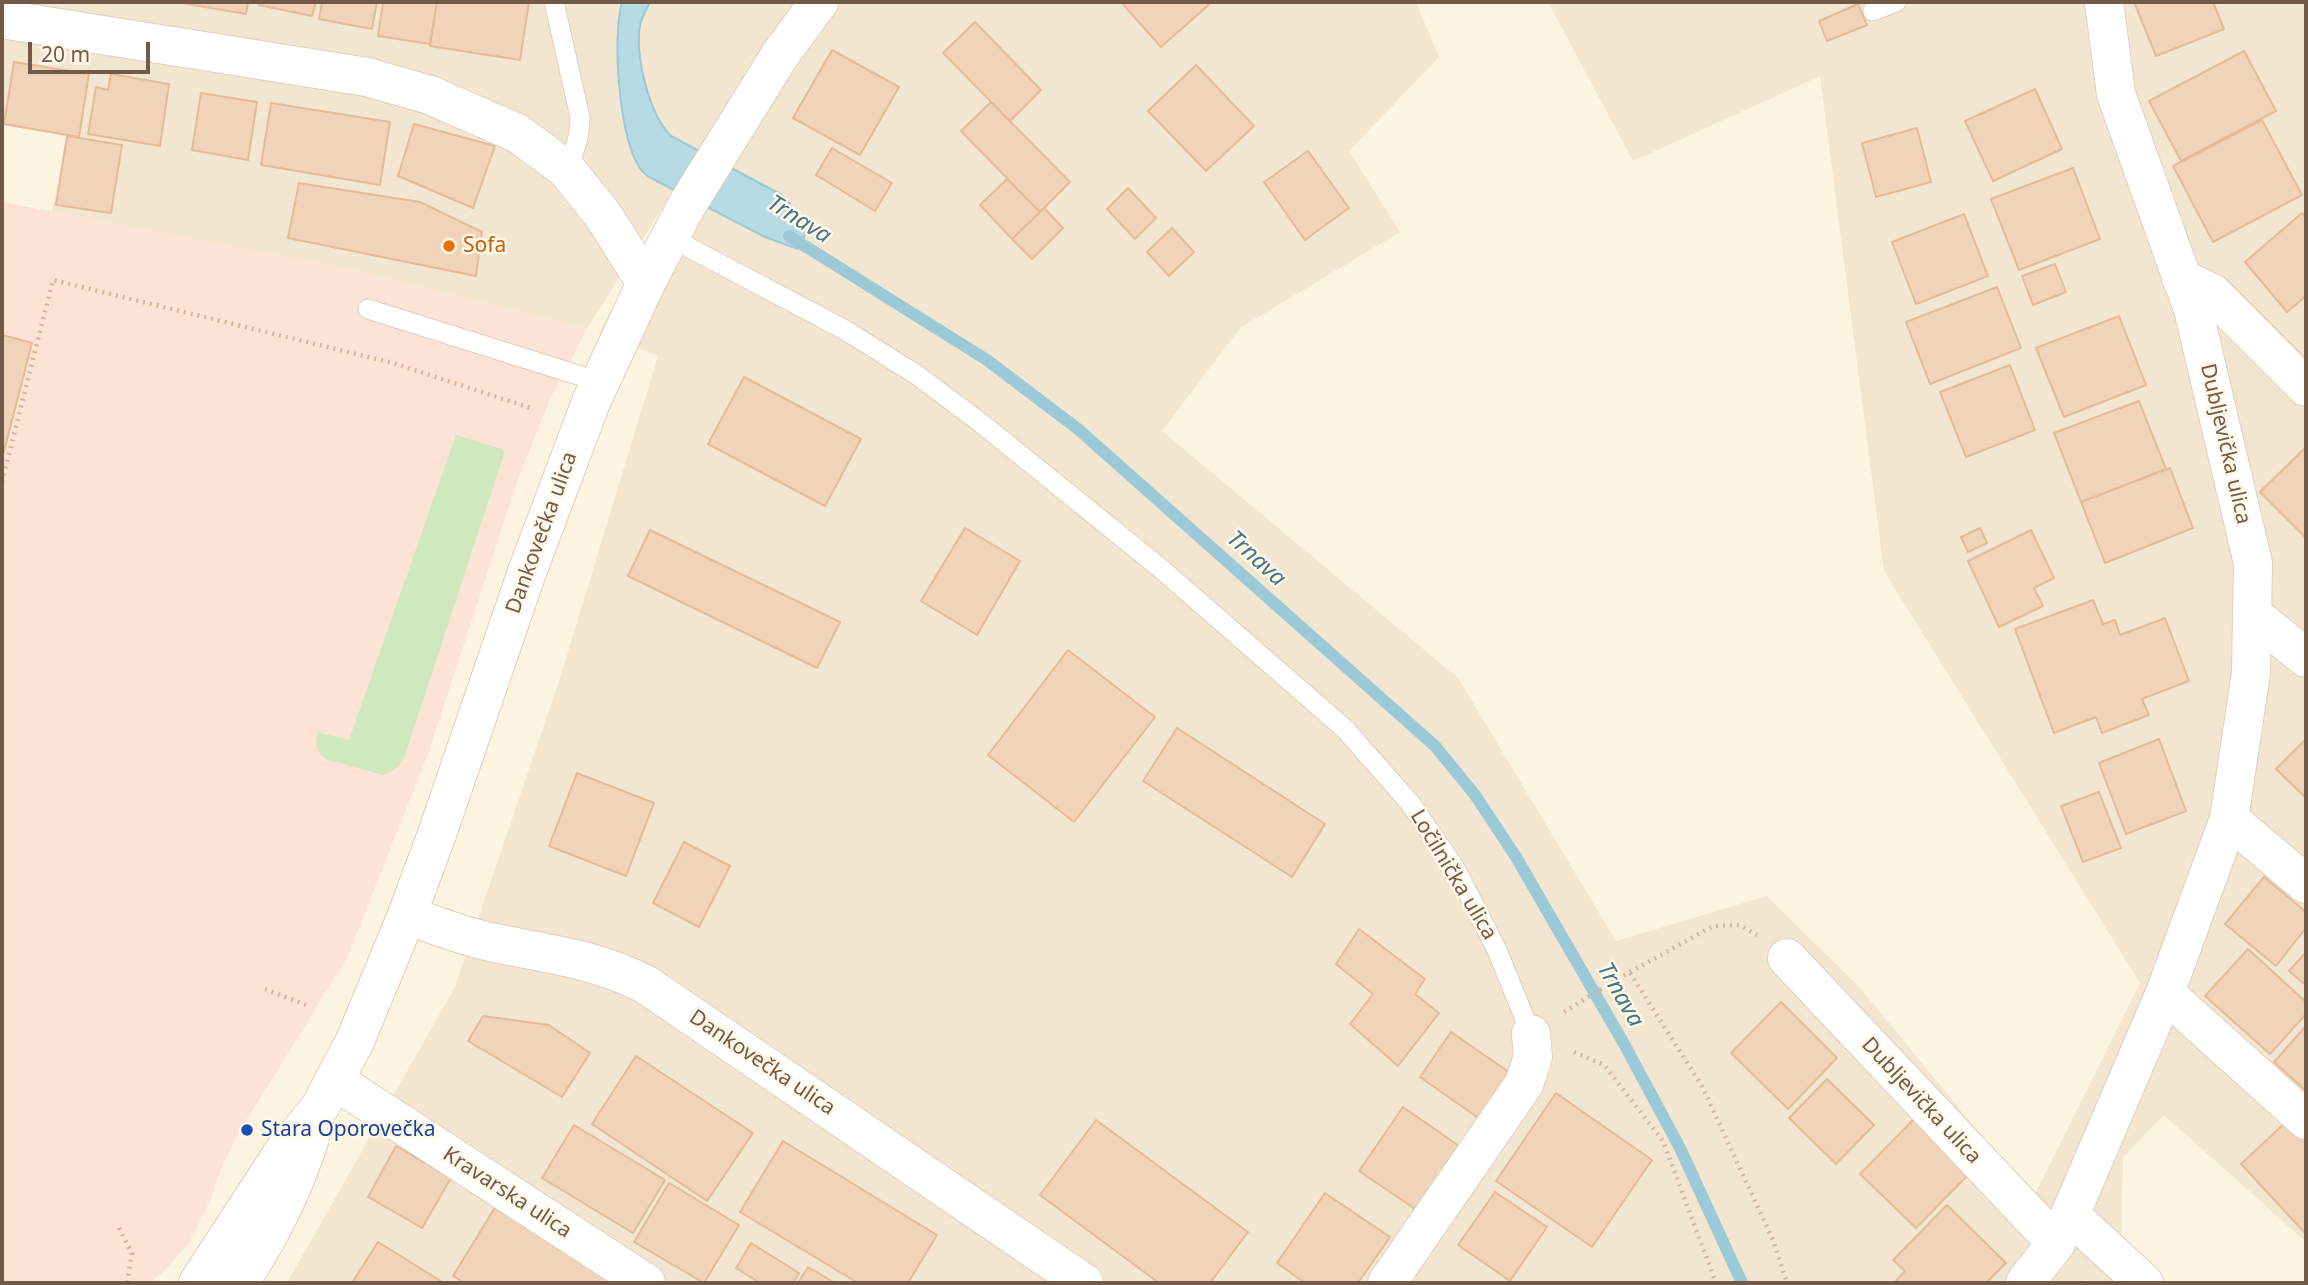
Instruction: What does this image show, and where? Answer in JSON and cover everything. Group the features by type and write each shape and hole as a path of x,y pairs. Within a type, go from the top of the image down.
{"street":[{"name":"Dankovečka ulica","path":"239,1283 269,1237 299,1174 327,1094 355,1041 407,915 527,572 600,382 678,221 780,55 819,2"},
{"name":"Dubljevička ulica","path":"2025,1283 2063,1229 2165,993 2229,819 2251,673 2253,563 2193,309 2116,94 2104,2"},
{"path":"2,19 367,77 430,95 517,133 566,169 603,215 646,283"},
{"path":"2181,278 2212,293 2306,387"},
{"path":"2252,614 2306,658"},
{"path":"2229,819 2306,884"},
{"name":"Dankovečka ulica","path":"407,915 465,936 581,959 616,969 645,984 1084,1283"},
{"name":"Dubljevička ulica","path":"1787,958 2063,1229 2144,1283"},
{"path":"2165,993 2306,1120"},
{"name":"Ločilnička ulica","path":"1387,1283 1524,1084 1533,1057 1531,1034"},
{"name":"Dankovečka ulica","path":"198,1283 282,1154 327,1094"},
{"name":"Kravarska ulica","path":"327,1094 646,1283"},
{"path":"174,1283 227,1237"}],"lane":[{"path":"554,2 580,117 576,150 566,169"},
{"path":"1873,11 1896,2"},
{"name":"Ločilnička ulica","path":"678,221 916,375 981,423 1159,567 1345,729 1410,803 1461,880 1497,950 1531,1034"},
{"path":"368,309 600,382"}],"path":[{"path":"2,482 53,280 393,363 531,408"},
{"path":"1574,1004 1713,926 1740,925 1787,958"},
{"path":"1630,973 1702,1086 1773,1240 1787,1283"},
{"path":"265,989 306,1005"},
{"path":"1531,1034 1604,1065 1663,1141 1716,1283"},
{"path":"118,1228 132,1253 127,1283"}],"shaded area":[{"path":"2,2 1416,2 1439,57 1349,151 1400,232 1240,328 1162,431 1458,678 1616,941 1767,896 1861,989 2033,1198 2140,983 1884,571 1820,76 1633,161 1548,2 2306,2 2306,1242 2164,1115 2123,1157 2121,1245 2162,1283 2091,1283 2086,1279 2082,1283 287,1283 455,987 561,675 658,356 599,333 688,166 587,329 347,269 52,212 67,136 2,125"},
{"path":"2,202 347,269 587,329 549,402 517,482 429,751 347,958 244,1124 223,1163 210,1201 189,1243 164,1271 149,1283 2,1283"}],"green space":[{"path":"456,435 502,449 504,454 405,755 396,768 383,775 326,759 318,750 317,732 349,740"}],"water":[{"path":"622,2 650,2 639,29 640,59 646,88 664,127 671,136 782,195 806,233 798,249 765,237 649,177 640,169 626,131 619,85 618,38"}],"building":[{"path":"176,2 248,2 246,14"},
{"path":"260,2 316,2 312,16 259,5"},
{"path":"322,2 377,2 372,29 319,19"},
{"path":"383,2 437,2 430,44 378,36"},
{"path":"437,2 529,2 520,60 430,46"},
{"path":"1121,2 1212,2 1161,47"},
{"path":"2134,2 2213,2 2224,29 2156,56"},
{"path":"1858,4 1867,25 1827,41 1819,21"},
{"path":"975,22 1041,90 1010,121 943,53"},
{"path":"832,50 899,87 860,155 793,118"},
{"path":"2244,51 2276,111 2181,161 2149,101"},
{"path":"14,62 89,74 79,137 4,124"},
{"path":"1196,65 1254,126 1206,171 1148,111"},
{"path":"111,74 169,84 160,146 88,134 96,87 108,90"},
{"path":"2035,89 2062,149 1993,181 1965,121"},
{"path":"201,93 257,102 248,160 192,150"},
{"path":"991,102 1070,182 1040,212 961,131"},
{"path":"271,103 390,122 380,185 261,165"},
{"path":"2262,120 2302,195 2213,242 2173,166"},
{"path":"414,124 495,146 473,208 398,176"},
{"path":"1917,128 1931,182 1876,197 1862,143"},
{"path":"67,136 122,145 111,213 56,205"},
{"path":"832,148 892,183 875,211 816,175"},
{"path":"1308,151 1349,208 1305,240 1264,182"},
{"path":"2073,168 2100,239 2019,270 1991,199"},
{"path":"1007,179 1040,212 1012,239 980,205"},
{"path":"299,183 420,202 482,232 476,276 288,238"},
{"path":"1128,188 1156,218 1135,239 1107,209"},
{"path":"1044,208 1063,228 1032,259 1012,239"},
{"path":"2302,213 2306,218 2306,296 2287,312 2245,262"},
{"path":"1964,214 1988,276 1916,304 1892,242"},
{"path":"1172,228 1194,252 1169,276 1147,252"},
{"path":"2055,264 2066,292 2033,305 2022,276"},
{"path":"1997,287 2021,348 1930,384 1906,322"},
{"path":"2119,316 2146,385 2064,417 2036,348"},
{"path":"2,335 32,343 2,459"},
{"path":"2010,365 2035,430 1966,457 1940,392"},
{"path":"744,377 861,439 825,506 708,444"},
{"path":"2139,401 2166,469 2081,502 2054,433"},
{"path":"2306,447 2306,538 2260,492"},
{"path":"2170,468 2193,528 2105,563 2081,502"},
{"path":"965,528 1020,561 977,635 921,601"},
{"path":"1980,528 1987,543 1968,552 1961,537"},
{"path":"650,530 840,622 817,668 628,576"},
{"path":"2031,530 2054,578 2034,588 2043,606 1999,627 1968,561"},
{"path":"2093,600 2103,624 2115,620 2120,635 2165,618 2189,681 2142,699 2149,715 2102,733 2096,717 2054,733 2015,629"},
{"path":"1068,650 1155,717 1074,822 988,755"},
{"path":"1177,728 1325,824 1292,877 1143,781"},
{"path":"2159,739 2186,811 2126,834 2099,763"},
{"path":"2306,739 2306,798 2276,769"},
{"path":"577,773 654,803 626,876 549,846"},
{"path":"2099,792 2121,848 2083,862 2061,806"},
{"path":"684,842 730,866 699,927 653,903"},
{"path":"2264,877 2306,912 2306,928 2276,966 2225,924"},
{"path":"1359,929 1425,979 1415,994 1439,1013 1398,1066 1350,1024 1373,994 1336,964"},
{"path":"2248,949 2306,1002 2306,1014 2270,1054 2205,996"},
{"path":"2306,952 2306,980 2303,983 2289,971"},
{"path":"1781,1002 1837,1058 1788,1109 1731,1053"},
{"path":"483,1016 549,1025 590,1053 562,1097 468,1041"},
{"path":"2306,1026 2306,1091 2274,1062"},
{"path":"1451,1032 1516,1077 1484,1122 1420,1077"},
{"path":"636,1056 753,1133 707,1201 592,1124"},
{"path":"1827,1079 1874,1125 1836,1164 1789,1118"},
{"path":"1556,1093 1652,1160 1592,1247 1496,1181"},
{"path":"1403,1107 1465,1150 1421,1213 1359,1171"},
{"path":"1915,1118 1970,1173 1916,1228 1860,1174"},
{"path":"1096,1120 1248,1232 1210,1283 1159,1283 1040,1195"},
{"path":"2288,1120 2306,1139 2306,1234 2241,1164"},
{"path":"574,1125 665,1180 633,1233 542,1178"},
{"path":"783,1141 937,1235 908,1283 858,1283 740,1212"},
{"path":"396,1146 451,1178 422,1228 368,1197"},
{"path":"669,1183 739,1225 704,1283 634,1242"},
{"path":"1495,1192 1547,1227 1510,1281 1458,1245"},
{"path":"1325,1193 1390,1237 1358,1283 1305,1283 1277,1263"},
{"path":"499,1201 620,1283 465,1283 453,1276"},
{"path":"1947,1205 2006,1263 1986,1283 1896,1283 1905,1271 1893,1260"},
{"path":"378,1242 444,1283 352,1283"},
{"path":"751,1243 799,1273 793,1283 760,1283 736,1268"},
{"path":"808,1267 835,1283 798,1283"}],"waterway":[{"name":"Trnava","path":"789,236 987,360 1078,429 1435,746 1475,795 1516,857 1623,1042 1680,1148 1742,1283"}],"place":[{"name":"Sofa","path":"449,246"},
{"name":"Stara Oporovečka","path":"247,1130"}]}
